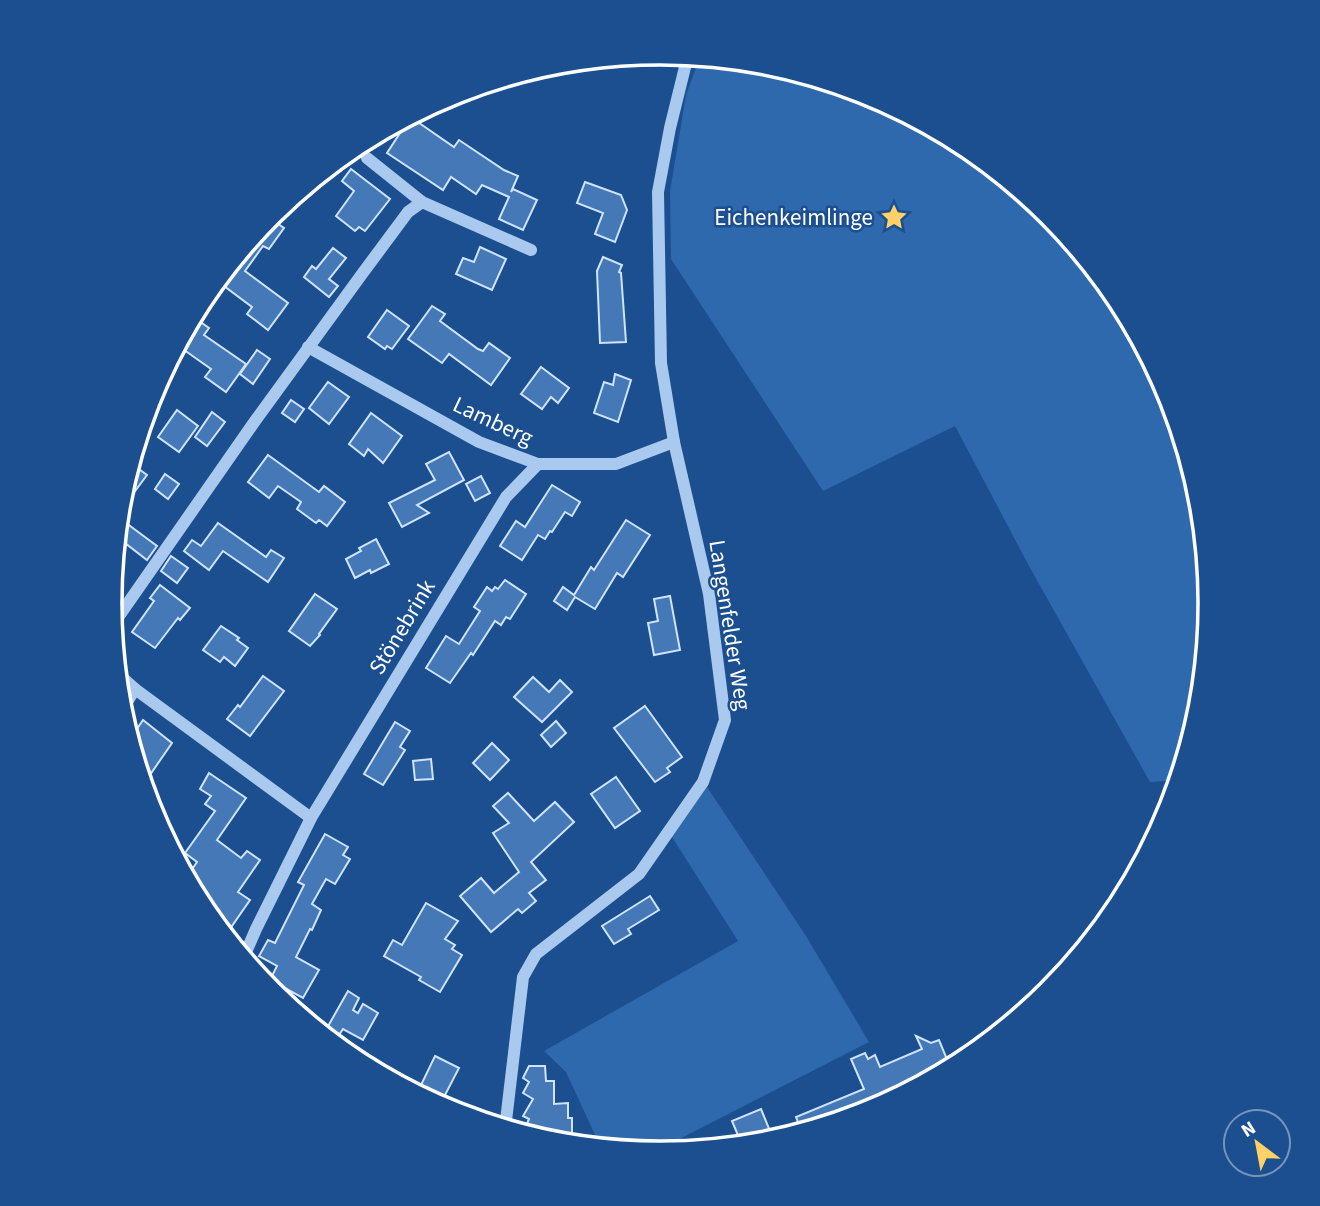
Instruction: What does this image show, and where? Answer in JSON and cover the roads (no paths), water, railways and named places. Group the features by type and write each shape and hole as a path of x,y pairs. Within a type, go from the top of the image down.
{"street":[{"name":"Langenfelder Weg","path":"506,1119 523,977 536,954 639,874 703,782 725,720 709,594 674,442 661,363 658,192 685,66"},
{"path":"367,158 422,202 531,250"},
{"path":"122,611 308,347 408,212 422,202"},
{"name":"Lamberg","path":"308,347 479,442 538,464 616,464 674,442"},
{"name":"Stönebrink","path":"247,949 311,818 506,497 538,464"},
{"path":"128,682 311,818"},
{"path":"130,697 135,689"}],"place":[{"name":"Eichenkeimlinge","path":"894,217"}]}
